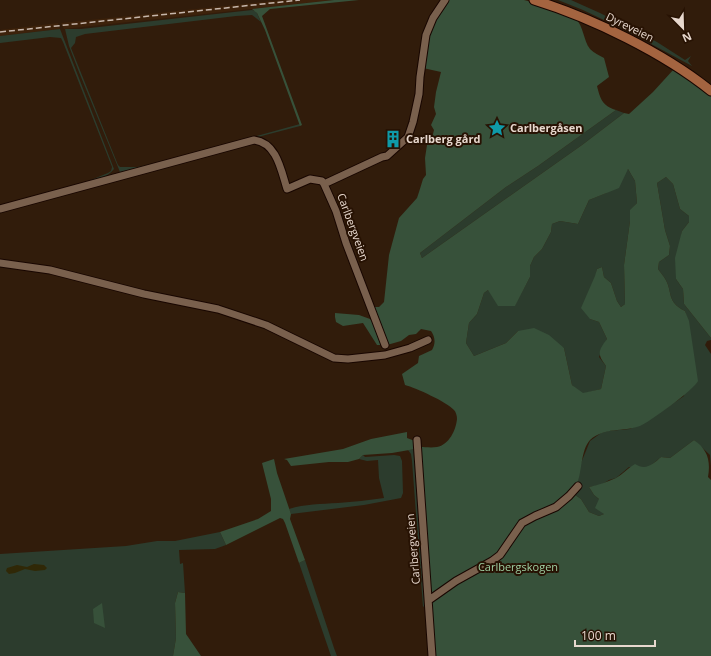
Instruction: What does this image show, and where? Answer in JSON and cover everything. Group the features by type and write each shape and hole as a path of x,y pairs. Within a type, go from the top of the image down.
{"main road":[{"name":"Dyreveien","path":"534,0 572,14 624,37 668,61 710,88"}],"street":[{"path":"0,209 254,140 262,142 274,152 287,189 310,179 322,181 324,184 387,156 408,137 419,94 426,35 445,0"},
{"name":"Carlbergveien","path":"324,184 336,211 346,243 385,345"},
{"path":"0,263 50,270 144,294 235,314 266,325 334,358 348,359 385,356 410,348 428,340"},
{"name":"Carlbergveien","path":"417,440 432,656"},
{"path":"429,600 456,581 500,555 522,523 556,507 578,486"}],"shaded area":[{"path":"282,0 334,0 64,29 61,23"},
{"path":"58,23 60,29 0,36 0,30"}],"green space":[{"path":"334,0 359,0 270,9 262,16 302,125 300,126 265,30 257,13 252,9"},
{"name":"Carlbergskogen","path":"448,0 524,0 547,6 575,18 580,25 590,49 604,58 609,77 597,86 602,101 616,110 506,187 420,253 422,258 582,145 624,113 629,114 653,92 674,69 711,95 711,338 684,304 683,289 676,279 675,258 682,231 689,222 689,216 680,209 673,184 666,177 657,183 665,230 670,246 669,255 659,262 658,269 667,282 672,300 685,311 689,321 698,381 689,391 645,424 634,428 607,431 590,440 583,454 578,481 571,492 581,499 589,512 599,516 604,514 595,508 599,499 594,495 589,487 616,478 635,464 646,467 661,457 670,458 694,440 702,447 707,456 709,465 708,477 711,480 711,656 435,656 420,447 437,447 445,443 453,432 457,417 454,410 445,403 405,385 402,374 418,363 419,356 432,350 434,338 431,331 421,329 416,334 409,335 401,341 387,345 377,345 363,323 343,326 336,322 335,317 335,313 359,315 370,319 375,324 374,307 379,307 384,302 389,255 399,218 417,198 423,179 426,175 425,158 427,145 432,138 434,130 431,125 436,114 434,107 441,72 423,68 424,54 433,22","holes":["628,169 635,181 637,203 630,210 624,265 625,304 621,307 617,301 611,283 604,277 602,267 597,269 581,308 590,319 599,322 607,339 600,350 601,358 606,366 601,389 583,393 572,385 564,348 549,335 534,328 518,331 506,343 474,356 466,343 469,323 477,314 484,293 488,290 498,306 515,306 530,277 530,266 534,257 542,249 551,232 552,224 560,221 578,224 589,200 619,188"]},
{"path":"558,0 571,0 600,13 657,42 685,60 691,56 688,61 692,66 627,31"},
{"path":"252,10 256,11 261,22 252,15 236,16 85,34 76,37 75,43 71,48 120,167 137,167 169,160 300,124 300,126 136,169 120,172 69,46 65,29 81,29"},
{"path":"60,29 114,169 105,177 86,182 108,173 111,171 112,167 61,38 50,37 0,43 0,36"},
{"path":"616,110 624,113 582,145 422,258 420,253 506,187"},
{"path":"628,169 635,181 637,203 630,211 624,265 625,304 621,307 617,301 611,283 604,277 602,267 597,269 590,319 599,322 607,339 599,357 606,366 601,389 582,394 572,385 564,348 518,331 506,343 474,356 466,343 469,323 477,314 484,293 488,290 515,305 530,277 530,266 534,257 542,249 551,232 552,224 560,221 578,224 589,200 606,193"},
{"path":"666,177 673,184 680,209 689,216 689,222 682,231 676,279 683,289 684,304 711,338 711,340 707,341 705,345 711,354 711,466 710,455 694,440 670,458 661,457 649,467 629,467 616,478 601,485 589,487 594,495 599,499 604,514 599,516 589,512 581,499 571,492 577,482 581,463 590,441 601,433 630,429 684,396 690,342 688,321 685,311 672,300 667,282 658,269 659,262 669,255 670,246 665,230 657,183"},
{"path":"407,432 407,438 415,441 415,449 392,453 363,455 359,459 348,462 329,462 291,466 287,460 284,459 343,449 371,439"},
{"path":"415,449 426,604 423,607 412,461 411,454 408,450"},
{"path":"363,455 365,457 400,456 402,461 403,493 401,498 364,505 291,514 289,509 301,506 384,498 379,478 378,460 367,461 359,459"},
{"path":"274,459 277,473 291,514 290,519 305,560 299,563 283,519 280,518 226,545 220,532 258,519 271,511 271,499 262,463"},
{"path":"220,532 226,545 215,549 179,550 180,564 183,563 185,593 178,592 175,603 176,638 173,656 0,656 0,554 126,546 157,541 175,541"},
{"path":"305,560 337,656 331,656 299,563"},
{"path":"178,592 185,593 186,634 201,656 173,656 176,638 175,603"},
{"path":"102,603 105,628 94,623 93,609"}],"sand":[{"path":"34,564 44,565 47,568 45,570 35,571 25,569 9,574 6,571 7,568 17,565 27,567"}],"railway":[{"path":"0,32 300,0"}],"place":[{"name":"Carlbergåsen","path":"497,128"},
{"name":"Carlberg gård","path":"393,139"}]}
